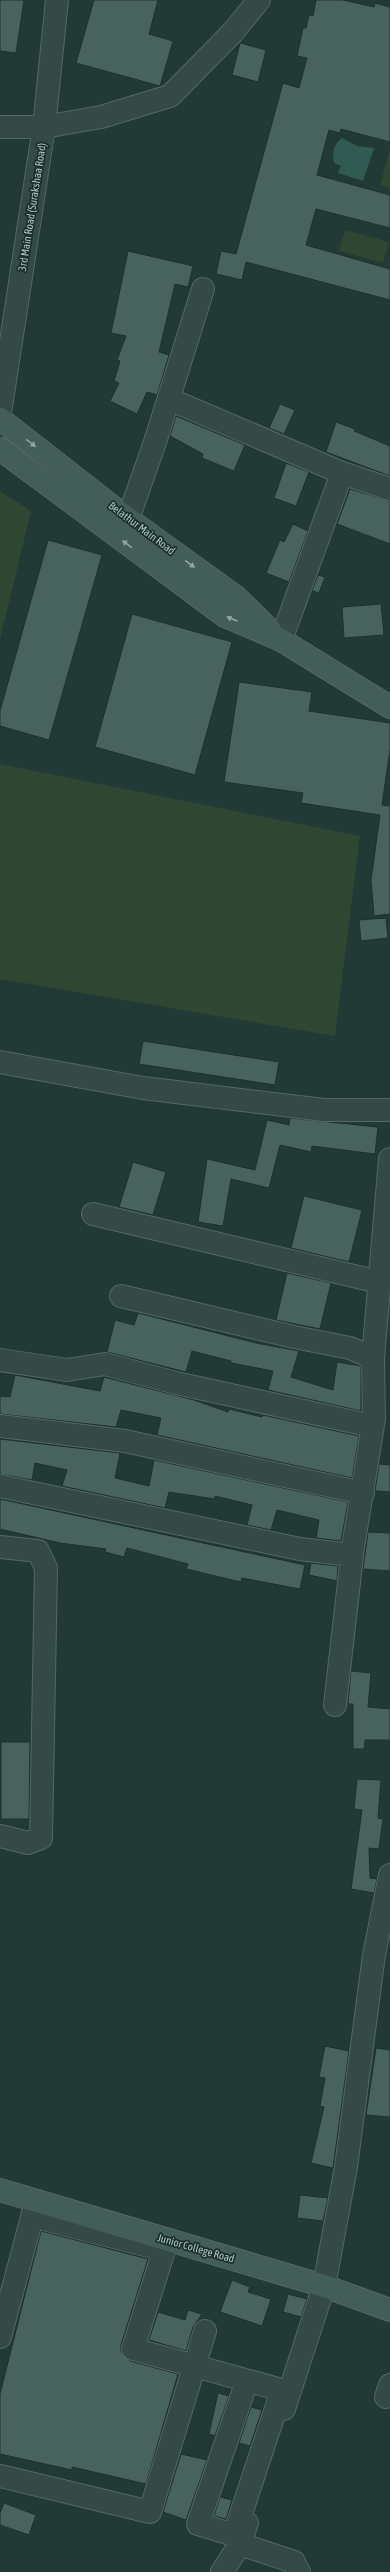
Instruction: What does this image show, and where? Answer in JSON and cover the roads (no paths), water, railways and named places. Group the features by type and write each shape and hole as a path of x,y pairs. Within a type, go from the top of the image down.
{"street":[{"name":"3rd Main Road (Surakshaa Road)","path":"0,413 44,127 56,0"},
{"path":"0,127 44,127 100,117 170,96 233,32 259,0"},
{"path":"128,519 169,399 203,289"},
{"path":"169,399 342,473 390,489"},
{"name":"Belathur Main Road","path":"0,419 128,519 236,598 281,640"},
{"name":"Belathur Main Road","path":"0,449 225,616 281,640 390,707"},
{"path":"281,640 342,473"},
{"path":"0,1062 143,1088 324,1110 390,1110"},
{"path":"335,1705 352,1554 363,1493 379,1424 373,1358 390,1168"},
{"path":"93,1214 379,1282"},
{"path":"121,1296 294,1337 350,1348 373,1358"},
{"path":"0,1360 67,1370 105,1364 176,1383 379,1424"},
{"path":"0,1426 125,1441 363,1493"},
{"path":"0,1486 300,1549 352,1554"},
{"path":"0,1547 38,1551 46,1568 41,1838 28,1843 0,1836"},
{"path":"222,2572 240,2544 324,2286 346,2167 374,1955 390,1875"},
{"name":"Junior College Road","path":"0,2190 34,2208 84,2223 324,2286 390,2310"},
{"path":"0,2336 34,2208"},
{"path":"84,2223 164,2250 133,2349 282,2390 234,2535 198,2524 247,2381"},
{"path":"0,2476 150,2512 205,2331"},
{"path":"240,2544 294,2562 299,2572"}]}
